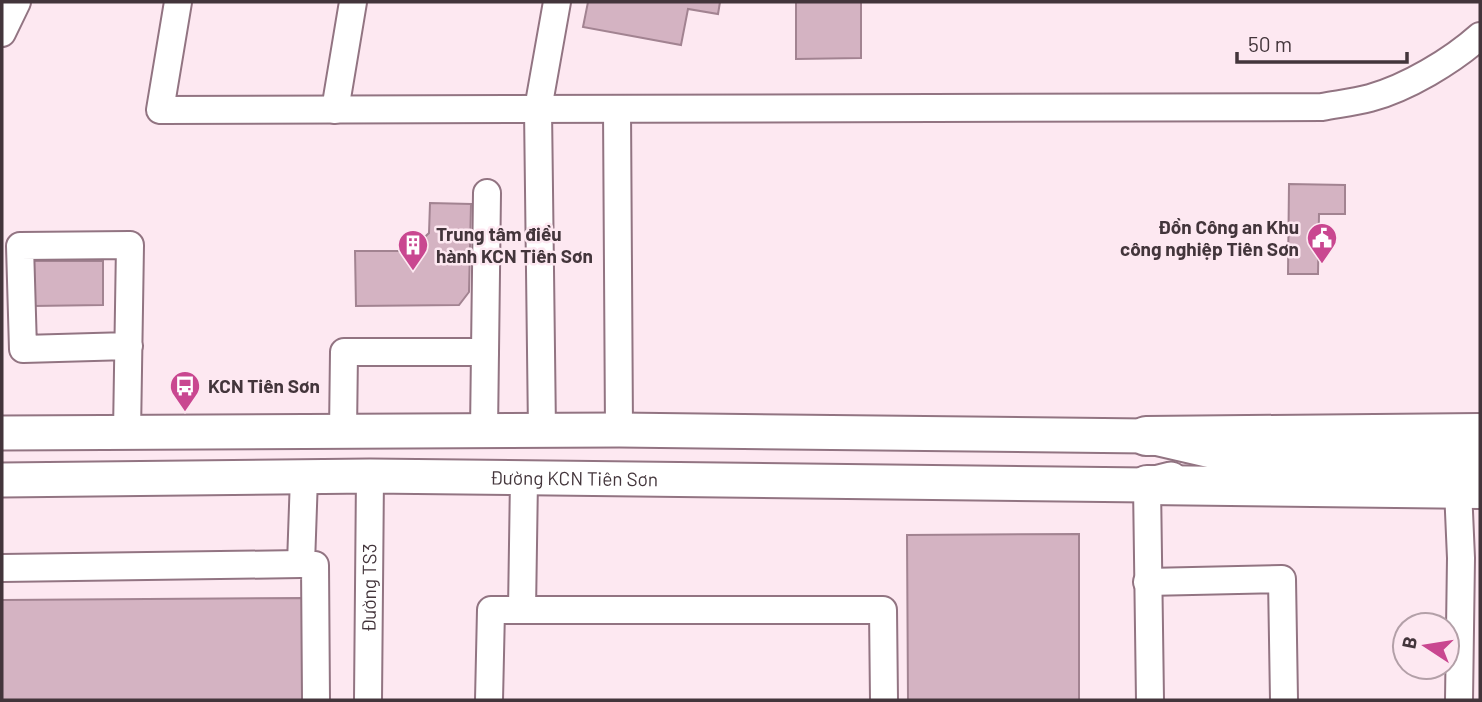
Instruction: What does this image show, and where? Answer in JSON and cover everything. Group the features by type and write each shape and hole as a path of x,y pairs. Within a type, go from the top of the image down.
{"highway":[{"path":"1146,436 1480,433"},
{"path":"1147,485 1473,480"}],"main road":[{"path":"2,433 618,430 1146,436 1250,460 1473,480"},
{"path":"357,432 370,476"},
{"name":"Đường KCN Tiên Sơn","path":"2,480 370,476 1147,485 1250,460"}],"street":[{"path":"2,33 17,2"},
{"path":"178,2 160,110 1322,107 1371,98 1424,75 1461,53 1480,36"},
{"path":"335,110 354,2"},
{"path":"542,431 538,109 556,2"},
{"path":"617,109 618,430"},
{"path":"484,430 487,193"},
{"path":"127,433 129,346 130,245 20,246 23,349 129,346"},
{"path":"357,432 344,352 485,352"},
{"name":"Đường TS3","path":"368,700 370,476"},
{"path":"301,564 304,477"},
{"path":"522,610 524,479"},
{"path":"1459,700 1461,558 1473,480"},
{"path":"1147,485 1150,700"},
{"path":"2,568 315,565 316,700"},
{"path":"1147,582 1282,579 1284,700"},
{"path":"489,700 491,610 883,610 884,700"}],"building":[{"path":"588,2 720,2 718,14 688,9 681,45 583,27"},
{"path":"796,2 861,2 861,58 796,59"},
{"path":"1289,184 1345,185 1345,214 1319,214 1318,274 1288,274"},
{"name":"Trung tâm điều hành KCN Tiên Sơn","path":"430,203 471,204 469,292 459,305 356,306 355,251 410,251 429,233"},
{"path":"33,261 103,261 103,305 33,306"},
{"path":"1079,534 1079,700 908,700 907,535"},
{"path":"305,598 304,700 2,700 2,600"}],"place":[{"name":"Đồn Công an Khu công nghiệp Tiên Sơn","path":"1322,265"},
{"name":"Trung tâm điều hành KCN Tiên Sơn","path":"413,272"},
{"name":"KCN Tiên Sơn","path":"185,413"}]}
